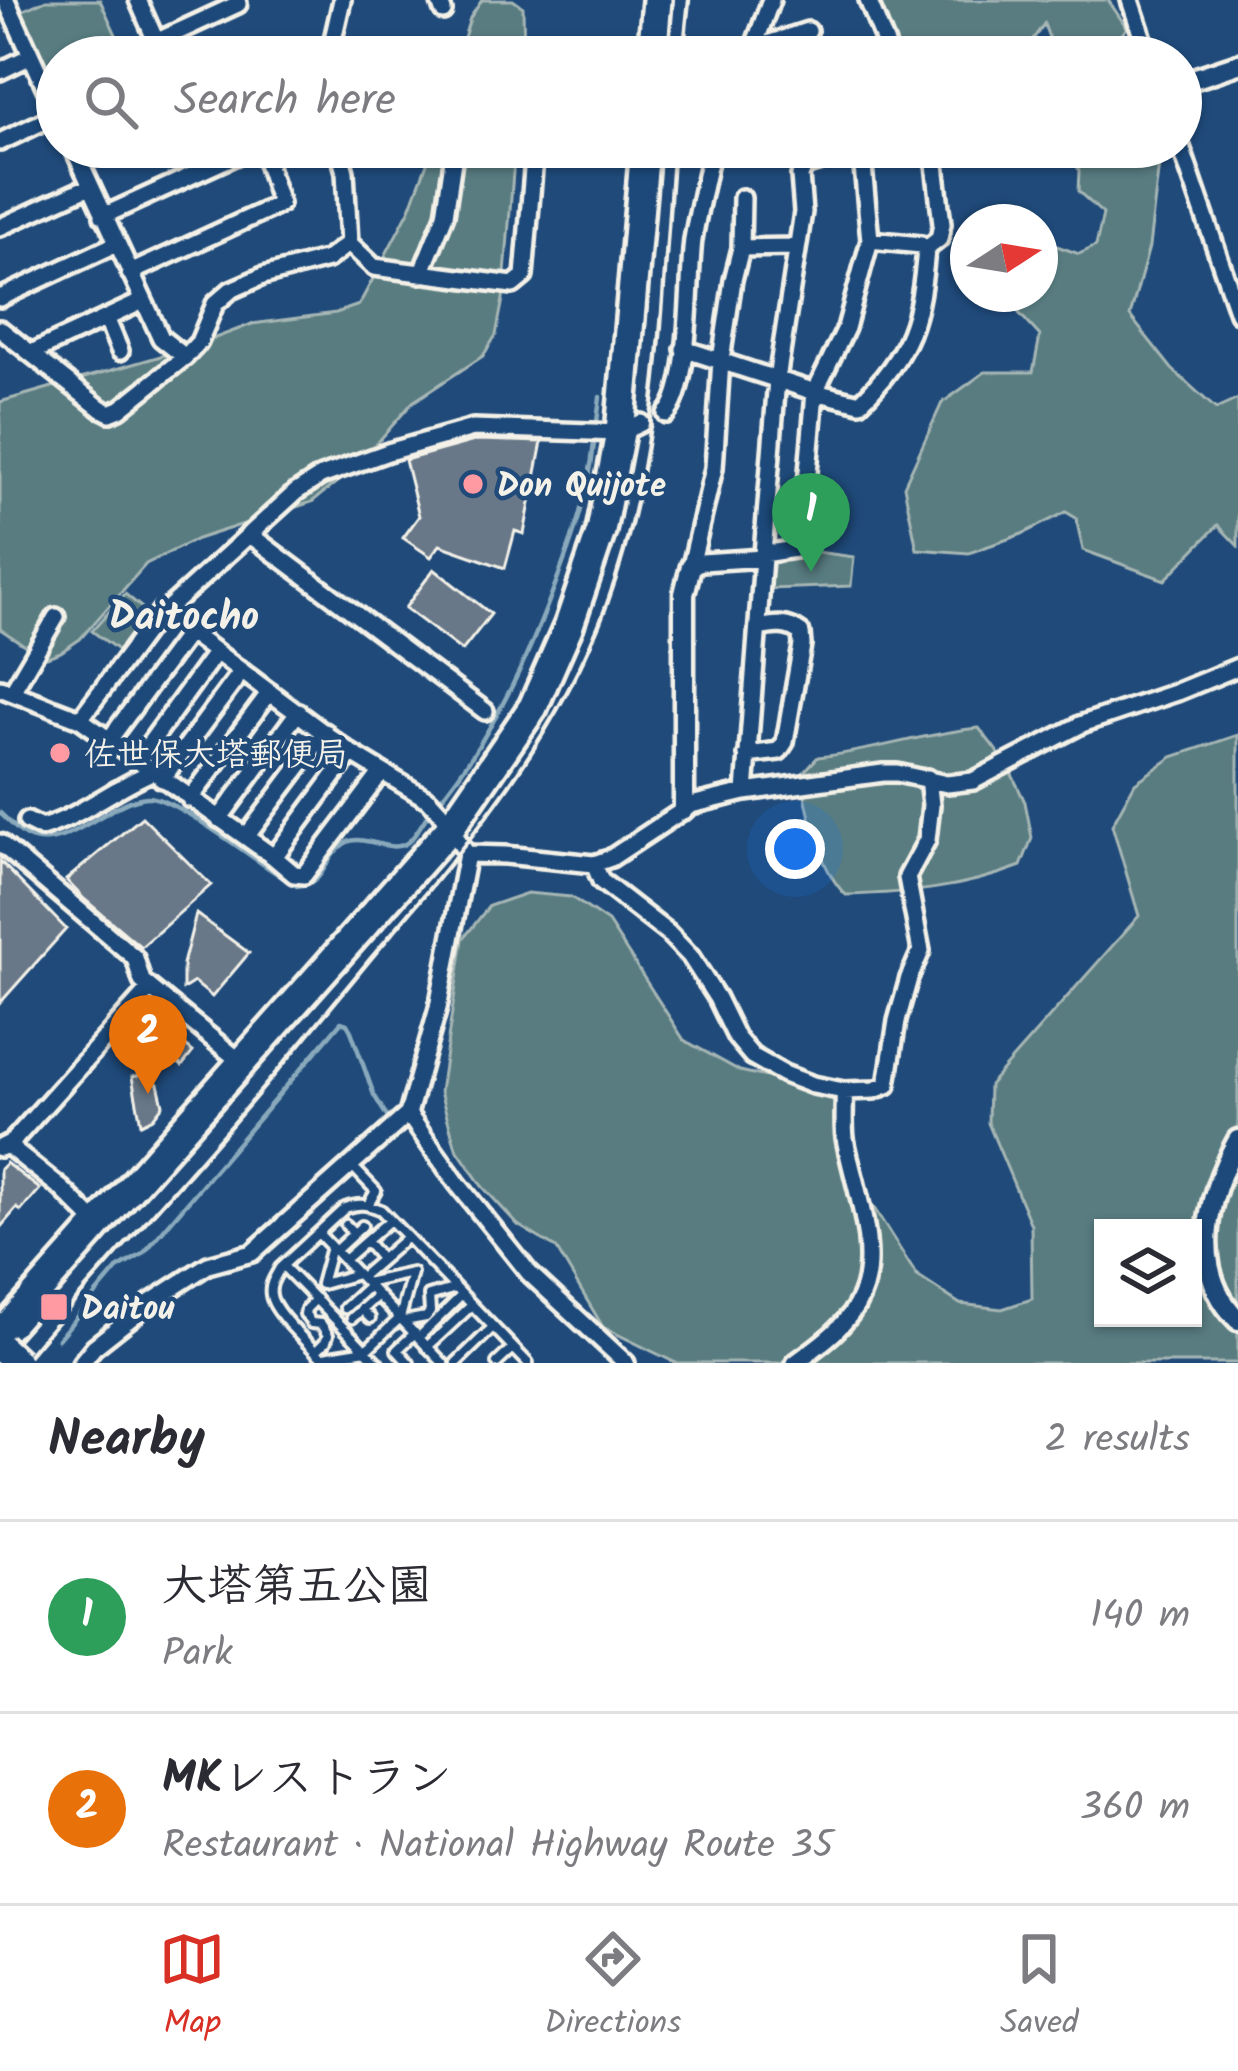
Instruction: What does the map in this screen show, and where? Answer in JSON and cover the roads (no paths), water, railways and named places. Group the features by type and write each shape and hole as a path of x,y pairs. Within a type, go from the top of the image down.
{"highway":[{"path":"654,36 657,0"},
{"path":"0,1335 242,1063 440,813 532,707 569,625 630,428 644,168"},
{"path":"0,1306 36,1294"},
{"path":"0,1347 17,1363"}],"street":[{"path":"138,0 154,36"},
{"path":"183,36 238,4 237,0"},
{"path":"334,36 342,0"},
{"path":"758,36 772,0"},
{"path":"868,0 883,36"},
{"path":"1130,0 1143,36"},
{"path":"4,1 36,64"},
{"path":"795,36 808,31"},
{"path":"0,71 31,56"},
{"path":"1202,76 1238,64"},
{"path":"0,142 36,124"},
{"path":"84,168 160,338 185,357"},
{"path":"104,216 211,168"},
{"path":"130,273 280,204 266,168"},
{"path":"344,168 349,243 374,267 513,285 524,276 533,168"},
{"path":"421,274 445,214 452,168"},
{"path":"666,414 676,404 694,238 708,168"},
{"path":"745,792 777,379 802,212 800,176 804,168"},
{"path":"691,566 763,556 794,549 802,541 815,392 846,328 870,240 863,168"},
{"path":"685,350 860,403 879,385 911,334 926,249 939,239 942,224 935,168"},
{"path":"1188,168 1238,313"},
{"path":"0,227 90,186"},
{"path":"684,809 684,594 714,468 721,360 741,248 742,198"},
{"path":"870,240 926,249"},
{"path":"0,329 110,413 185,357 199,342 215,304 231,290 262,276 328,259 349,243"},
{"path":"0,298 116,244"},
{"path":"741,248 796,247"},
{"path":"31,353 143,301"},
{"path":"106,318 121,351"},
{"path":"164,613 296,492 321,476 472,428 630,428"},
{"path":"249,534 485,711"},
{"path":"80,719 161,611 440,813 467,854 438,1007 407,1114 252,1253 208,1265 189,1277 94,1347 81,1363"},
{"path":"56,617 6,690 80,719 294,874 304,874 381,773"},
{"path":"747,755 779,751 785,742 802,645 801,633 791,626 759,628"},
{"path":"110,740 189,632"},
{"path":"137,761 216,652"},
{"path":"467,854 594,863 611,858 691,805 745,792 883,773 947,784 973,781 1082,724 1238,667"},
{"path":"27,821 41,828 74,817 124,784 157,775 242,671"},
{"path":"190,799 270,692"},
{"path":"219,818 298,712"},
{"path":"247,837 325,732"},
{"path":"274,857 351,753"},
{"path":"594,863 601,881 690,956 752,1056 813,1084 874,1090 887,1085 897,1022 921,951 907,877 927,840 928,778"},
{"path":"0,843 134,958 142,981 242,1063"},
{"path":"98,1225 62,1189 3,1146 150,988"},
{"path":"795,1363 852,1314 863,1293 867,1242 844,1131 844,1090"},
{"path":"407,1114 529,1273 626,1363"},
{"path":"1238,1140 1213,1199 1207,1244 1214,1287 1238,1320"}],"lane":[{"path":"352,1166 376,1191 368,1204"},
{"path":"322,1357 274,1306 272,1280 345,1208 368,1204 381,1210 522,1361"},
{"path":"344,1260 390,1220"},
{"path":"322,1357 366,1350 401,1319 412,1273 321,1284 333,1249 358,1229 346,1225"},
{"path":"317,1234 443,1363"},
{"path":"370,1318 349,1305 381,1259 407,1238"},
{"path":"366,1241 381,1259"},
{"path":"283,1266 378,1363"},
{"path":"409,1363 397,1350 459,1291"},
{"path":"401,1319 426,1317 429,1296 459,1291"},
{"path":"361,1310 378,1295"},
{"path":"316,1299 305,1314 328,1335 322,1357"},
{"path":"428,1346 472,1305"},
{"path":"453,1323 461,1332"},
{"path":"456,1363 494,1327"},
{"path":"497,1363 513,1348"}],"waterway":[{"path":"597,422 600,397"},
{"path":"438,802 489,729 530,649 578,519 594,443"},
{"path":"0,813 24,835 42,840 71,833 132,800 160,800 297,886 320,875 344,844 360,840 401,846 431,811"},
{"path":"58,1339 117,1269 143,1254 341,1022 351,1031 374,1095 388,1118"},
{"path":"465,1204 526,1282 611,1363"}],"railway":[{"path":"685,36 689,0"},
{"path":"22,1363 259,1093 440,875 505,791 562,701 607,604 638,492 656,378 672,168"}],"place":[{"name":"Don Quijote","path":"473,484"},
{"name":"大塔第五公園","path":"811,572"},
{"name":"佐世保大塔郵便局","path":"60,753"},
{"name":"MKレストラン","path":"148,1094"},
{"name":"Daitou","path":"54,1307"}],"district":[{"name":"Daitocho","path":"184,615"}]}
